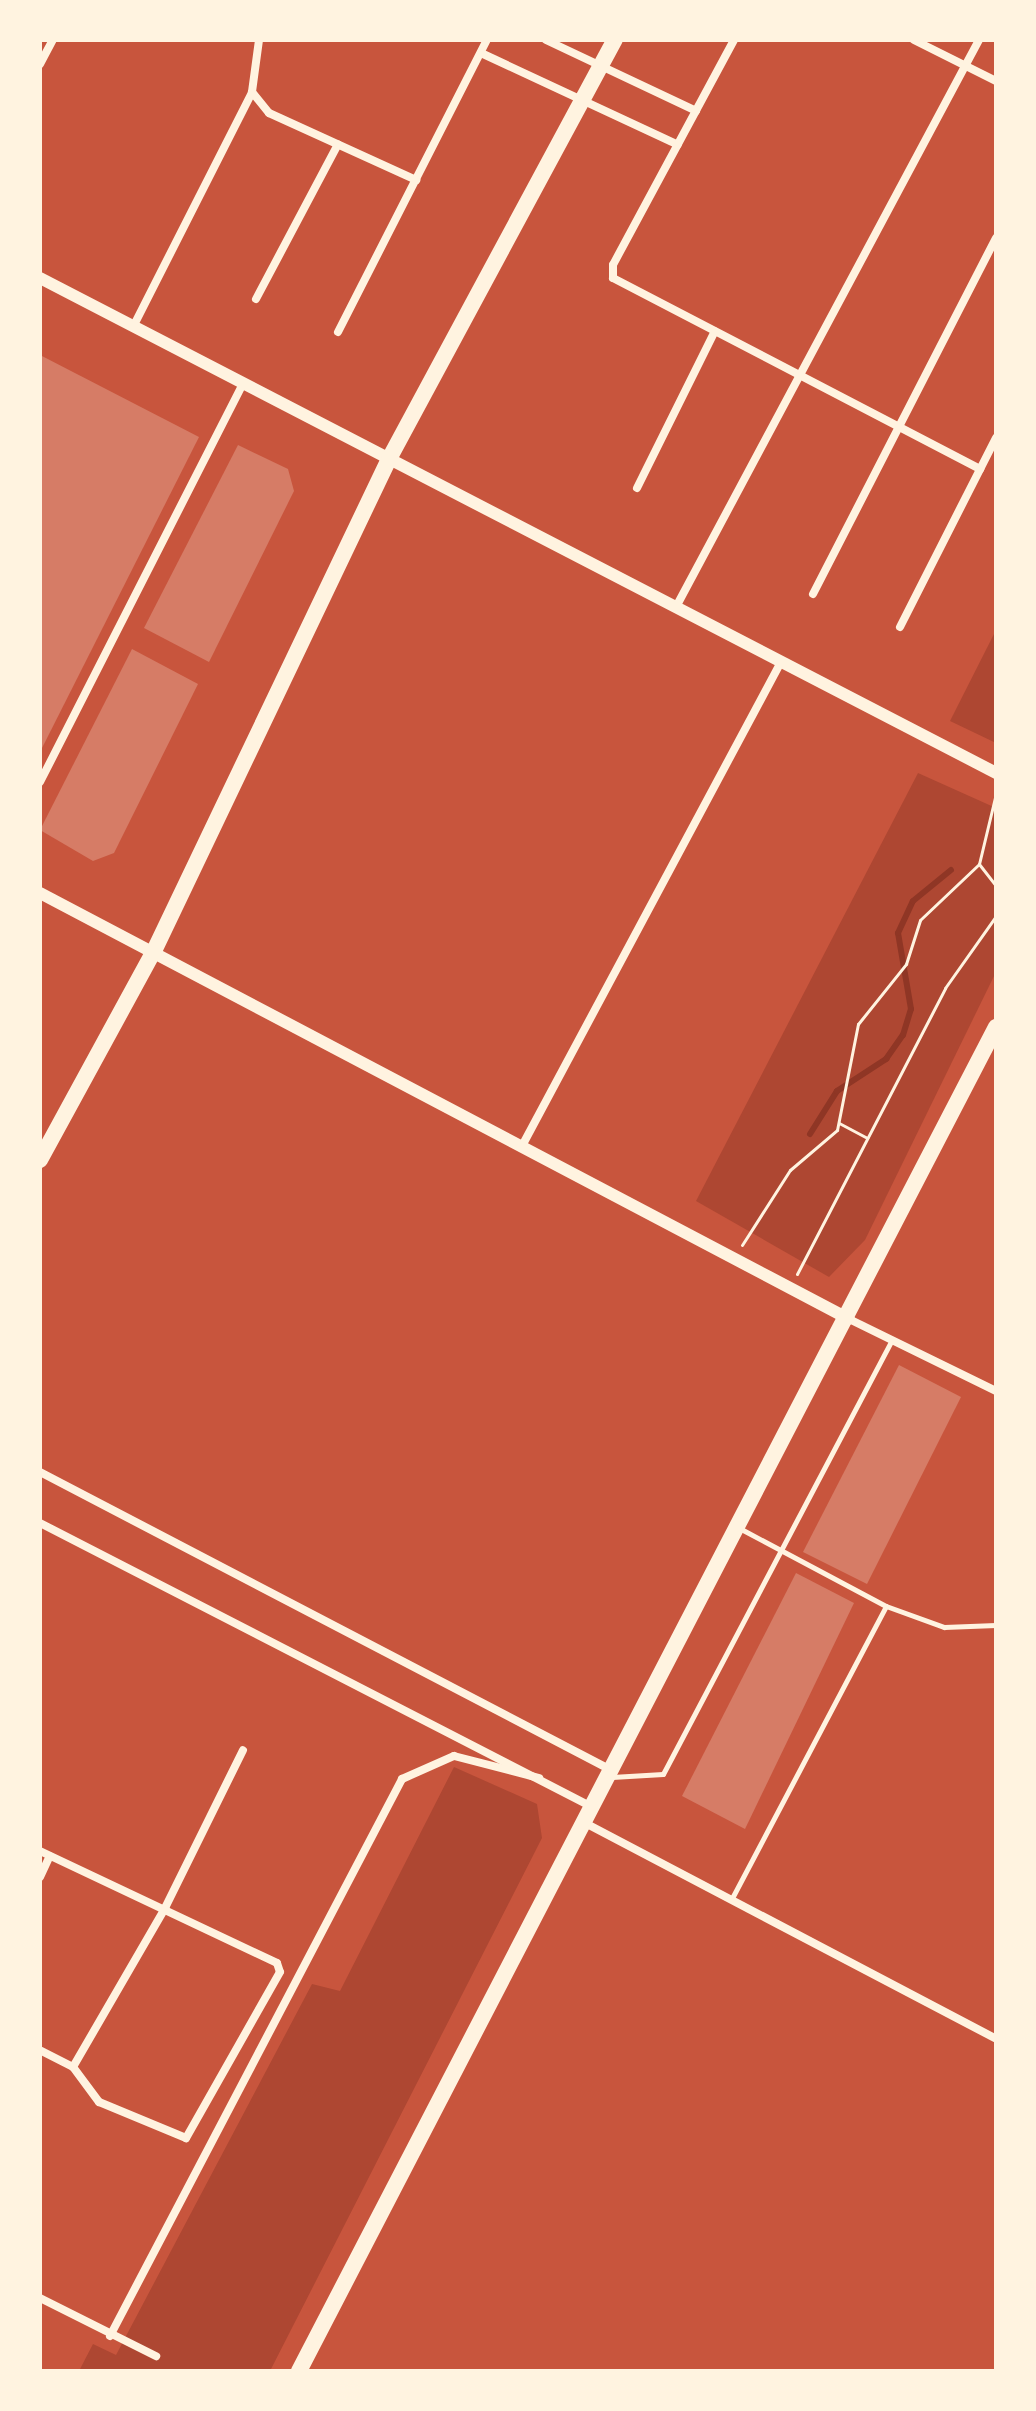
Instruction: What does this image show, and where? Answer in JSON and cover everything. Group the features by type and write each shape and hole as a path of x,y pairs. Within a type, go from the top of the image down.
{"main road":[{"path":"40,1160 154,951 389,459 615,40"},
{"path":"299,2371 849,1319 996,1027"}],"street":[{"path":"40,64 53,40"},
{"path":"133,327 252,92 259,40"},
{"path":"338,332 487,40"},
{"path":"546,40 696,111"},
{"path":"734,40 613,278 980,469"},
{"path":"914,40 996,81"},
{"path":"676,607 804,378 979,40"},
{"path":"481,53 678,145"},
{"path":"252,92 269,113 416,180"},
{"path":"256,299 338,144"},
{"path":"813,594 996,238"},
{"path":"40,278 996,773"},
{"path":"637,488 715,331"},
{"path":"40,782 243,384"},
{"path":"900,627 996,438"},
{"path":"522,1146 781,662"},
{"path":"40,893 849,1319 996,1391"},
{"path":"40,1472 613,1774"},
{"path":"40,1523 539,1778 591,1816 731,1900 996,2039"},
{"path":"73,2067 165,1908 243,1750"},
{"path":"110,2336 402,1779 454,1756 539,1778"},
{"path":"40,1851 277,1963 280,1972 203,2117 186,2138 99,2102 73,2067 40,2050"},
{"path":"40,1877 50,1856"},
{"path":"40,2298 110,2336 156,2356"}],"lane":[{"path":"613,1774 663,1774 892,1340"},
{"path":"740,1528 886,1606 944,1627 996,1625"},
{"path":"731,1900 886,1606"}],"path":[{"path":"735,1259 774,1191 839,1123 858,1024 906,964 920,920 979,864 996,793"},
{"path":"979,864 996,886"},
{"path":"790,1288 945,988 996,916"},
{"path":"839,1123 867,1138"}],"shaded area":[{"path":"996,630 996,743 950,721"},
{"path":"918,773 996,808 996,972 865,1240 829,1277 696,1201"},
{"path":"454,1767 537,1804 542,1838 270,2371 79,2371 93,2344 116,2355 312,1984 340,1991"}],"building":[{"path":"40,355 199,437 40,752"},
{"path":"238,445 288,469 294,491 209,662 144,628"},
{"path":"132,649 198,684 114,853 93,861 40,830"},
{"path":"899,1365 961,1397 867,1584 803,1552"},
{"path":"796,1573 854,1603 745,1829 682,1796"}],"waterway":[{"path":"810,1134 837,1091 886,1059 903,1035 911,1009 898,933 913,901 951,870"}]}
